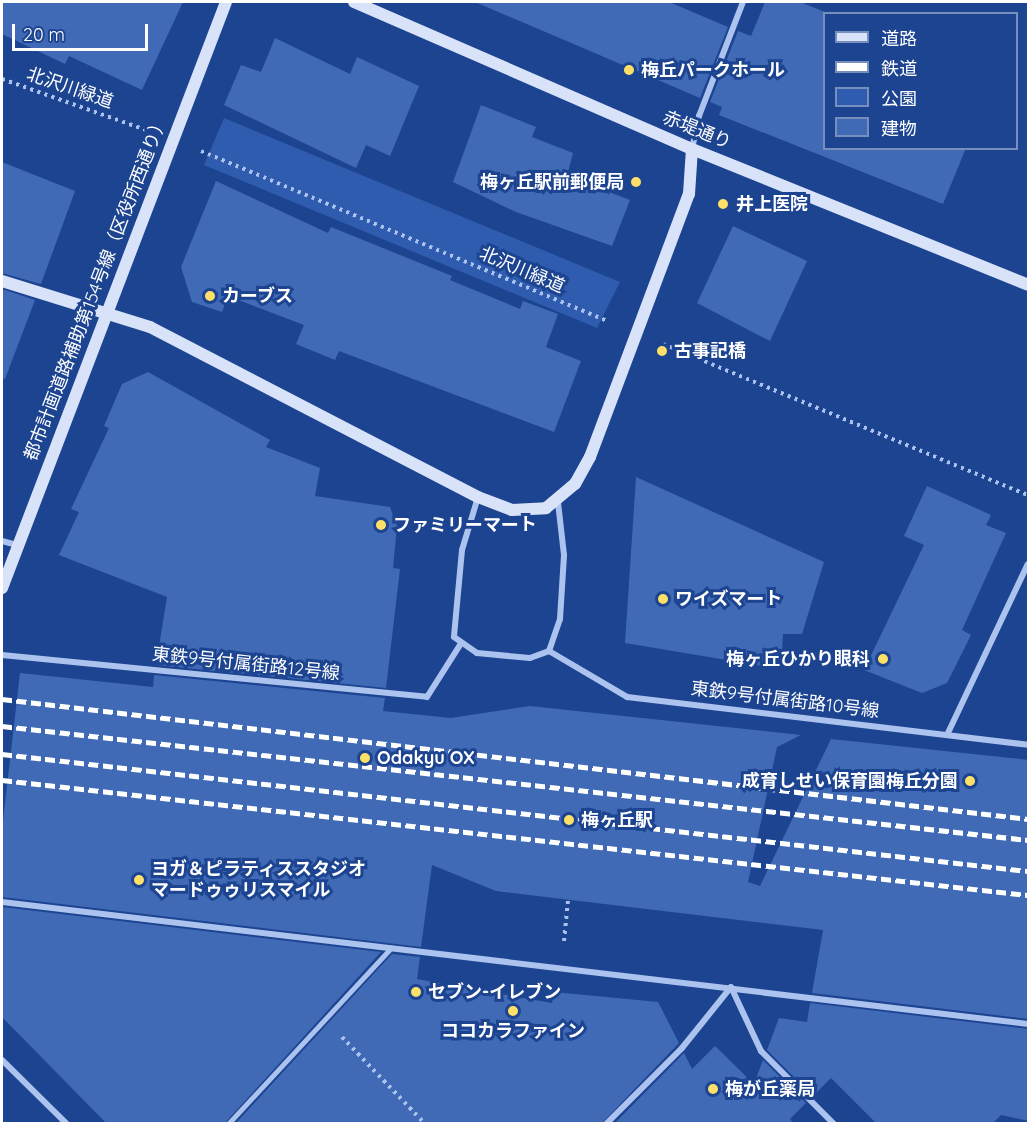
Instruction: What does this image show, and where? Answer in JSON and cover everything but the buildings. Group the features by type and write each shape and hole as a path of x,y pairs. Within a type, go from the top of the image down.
{"street":[{"name":"都市計画道路補助第154号線（区役所西通り）","path":"2,588 110,311 171,139 226,2"},
{"name":"赤堤通り","path":"354,2 692,149 1029,285"},
{"path":"2,282 110,311 478,497 530,511 558,502 590,457 689,194 692,149 699,116 743,2"},
{"path":"478,497 462,550 453,627 460,645 497,656 530,658 549,651 563,589 558,502"},
{"path":"2,541 17,545"},
{"path":"947,735 1029,564"},
{"name":"東鉄9号付属街路12号線","path":"2,655 427,697 460,645"},
{"name":"東鉄9号付属街路10号線","path":"549,651 627,697 1029,744"},
{"path":"2,902 1029,1024"},
{"path":"606,1124 682,1048 731,987"},
{"path":"731,987 761,1051 834,1124"},
{"path":"2,1060 67,1124"}],"lane":[{"path":"228,1124 327,1021 391,948"}],"path":[{"name":"北沢川緑道","path":"2,79 171,139 1029,495"},
{"path":"561,968 568,900"},
{"path":"327,1021 424,1124"}],"green space":[{"path":"224,118 620,282 597,328 204,165"}],"railway":[{"path":"2,699 1028,819"},
{"path":"2,726 1028,840"},
{"path":"2,754 1028,871"},
{"path":"2,780 1028,895"}],"place":[{"name":"梅丘パークホール","path":"629,70"},
{"name":"梅ヶ丘駅前郵便局","path":"636,182"},
{"name":"井上医院","path":"723,204"},
{"name":"カーブス","path":"210,296"},
{"name":"古事記橋","path":"662,351"},
{"name":"ファミリーマート","path":"381,525"},
{"name":"ワイズマート","path":"663,599"},
{"name":"梅ヶ丘ひかり眼科","path":"883,659"},
{"name":"Odakyu OX","path":"365,758"},
{"name":"成育しせい保育園梅丘分園","path":"970,781"},
{"name":"梅ヶ丘駅","path":"569,820"},
{"name":"ヨガ＆ピラティススタジオ マードゥゥリスマイル","path":"139,880"},
{"name":"セブン-イレブン","path":"416,992"},
{"name":"ココカラファイン","path":"513,1011"},
{"name":"梅が丘薬局","path":"713,1089"}]}
